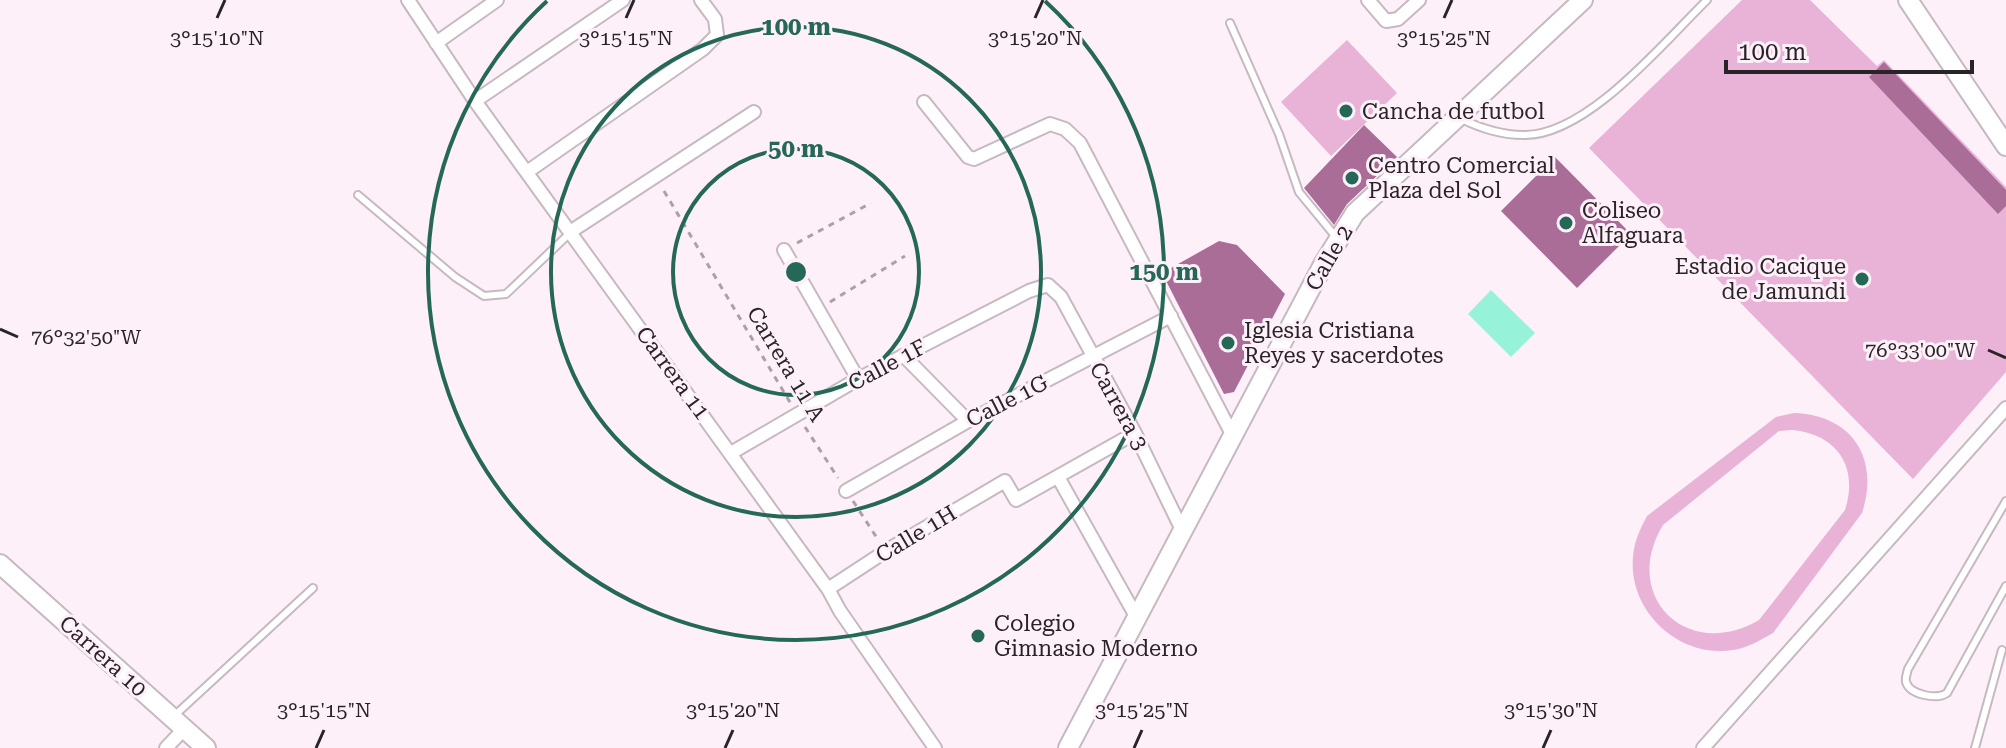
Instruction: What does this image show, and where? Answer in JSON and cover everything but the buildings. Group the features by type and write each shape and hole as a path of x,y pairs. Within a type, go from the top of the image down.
{"main road":[{"name":"Calle 2","path":"1068,748 1324,263 1355,213 1583,0"},
{"path":"1908,0 2006,146"},
{"name":"Carrera 10","path":"0,564 206,748"}],"street":[{"name":"Carrera 11","path":"408,0 475,101 828,589 935,748"},
{"path":"436,43 497,0"},
{"path":"475,101 623,0"},
{"path":"527,172 703,49 717,35 715,19 701,0"},
{"path":"1368,0 1386,21 1398,19 1419,0"},
{"path":"924,102 968,157 974,159 1050,124 1065,129 1080,143 1233,436"},
{"path":"570,232 754,112"},
{"path":"784,250 858,379"},
{"name":"Calle 1F","path":"731,453 858,379 1029,291 1048,285"},
{"name":"Carrera 3","path":"1048,285 1061,297 1135,433 1183,532"},
{"name":"Calle 1G","path":"846,491 968,421 1171,316"},
{"path":"904,356 968,421"},
{"path":"1703,748 2006,408"},
{"path":"1135,433 1058,477 1137,618"},
{"name":"Calle 1H","path":"828,589 1005,481 1016,500 1058,477"},
{"path":"166,748 178,723"}],"lane":[{"path":"1457,117 1486,131 1526,136 1562,127 1602,102 1707,0"},
{"path":"1230,23 1279,134 1299,192 1338,241"},
{"path":"358,195 455,277 484,296 506,294 570,232"},
{"path":"2006,501 1908,669 1905,680 1908,687 1933,698 1947,693 2006,586"},
{"path":"178,723 313,588"},
{"path":"1975,748 2002,650"}],"path":[{"name":"Carrera 11 A","path":"664,191 797,414 886,551"},
{"path":"784,250 871,203"},
{"path":"818,309 905,256"}],"shaded area":[{"name":"Estadio Cacique de Jamundi","path":"1742,0 1810,0 1877,66 1884,60 2006,187 2006,372 1913,479 1589,148"},
{"path":"1347,40 1397,93 1331,156 1281,102"},
{"path":"1491,290 1535,333 1511,357 1468,314"},
{"path":"1794,413 1814,416 1846,431 1864,458 1867,493 1862,513 1773,633 1749,646 1733,650 1713,651 1694,647 1676,639 1661,627 1648,613 1639,596 1633,557 1638,536 1647,516 1776,417","holes":["1779,431 1808,433 1821,438 1841,455 1849,480 1845,510 1759,620 1732,631 1708,633 1686,627 1668,615 1655,597 1650,576 1652,551 1663,525"]}],"place":[{"name":"Cancha de futbol","path":"1346,111"},
{"name":"Centro Comercial Plaza del Sol","path":"1352,178"},
{"name":"Coliseo Alfaguara","path":"1566,223"},
{"name":"Estadio Cacique de Jamundi","path":"1862,279"},
{"name":"Iglesia Cristiana Reyes y sacerdotes","path":"1228,343"},
{"name":"Colegio Gimnasio Moderno","path":"978,636"}]}
